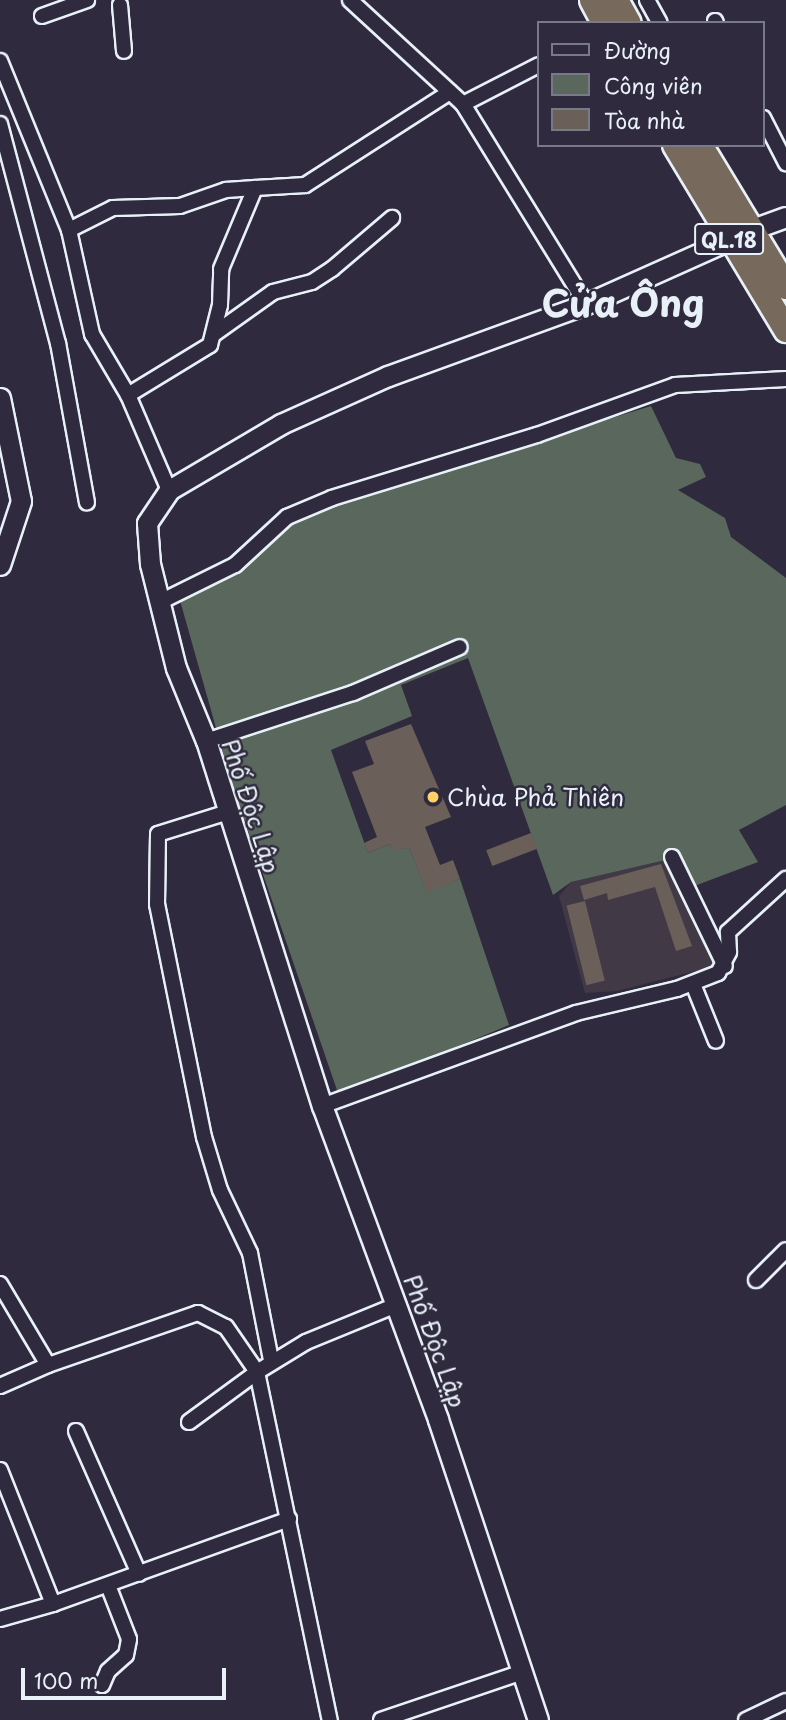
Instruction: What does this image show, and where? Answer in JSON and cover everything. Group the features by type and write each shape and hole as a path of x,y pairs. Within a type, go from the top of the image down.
{"highway":[{"path":"592,0 603,21"},
{"path":"617,0 628,21"},
{"name":"QL.18","path":"676,147 740,235 786,287"},
{"name":"QL.18","path":"701,147 786,330"}],"street":[{"path":"42,16 87,0"},
{"path":"350,0 463,104 586,304"},
{"path":"647,0 659,21"},
{"path":"120,2 124,51"},
{"path":"0,61 69,230 92,334 128,395 169,490"},
{"path":"463,104 538,66"},
{"path":"69,230 113,208 180,206 226,190 305,185 450,92"},
{"path":"765,122 786,163"},
{"path":"0,124 58,343 87,502"},
{"path":"128,395 207,348 214,334 221,269 255,188"},
{"name":"Phố Độc Lập","path":"538,1720 396,1305 322,1106 225,813 206,741 176,668 149,564 147,523 169,490 281,424 376,381 586,304 786,217"},
{"path":"214,334 274,292 312,282 332,269 392,218"},
{"path":"160,602 235,565 288,517 332,498 537,435 675,385 786,379"},
{"path":"0,398 21,501 0,565"},
{"path":"206,741 353,694 460,647"},
{"path":"225,813 174,826 155,841 161,933 204,1137 220,1191 250,1253 276,1357"},
{"path":"672,858 725,966"},
{"path":"725,966 728,932 786,879"},
{"path":"322,1106 576,1013 693,984 725,966"},
{"path":"693,984 716,1041"},
{"path":"756,1280 786,1250"},
{"path":"0,1284 48,1365"},
{"path":"189,1422 276,1357 396,1305"},
{"path":"0,1386 48,1365 198,1313 226,1326 257,1372 330,1720"},
{"path":"76,1431 139,1574"},
{"path":"0,1470 53,1604"},
{"path":"0,1619 108,1585 289,1519"},
{"path":"102,1685 108,1671 126,1655 129,1639 108,1585"},
{"path":"381,1720 523,1672"},
{"path":"746,1720 786,1701"}],"shaded area":[{"path":"670,859 716,959 711,967 617,991 585,993 559,896 571,882"}],"green space":[{"path":"651,406 676,458 700,464 706,477 678,490 725,518 731,537 786,578 786,805 739,830 758,862 689,888 670,859 571,882 553,895 468,658 401,685 412,716 331,750 368,853 390,844 392,849 409,848 427,891 460,879 509,1025 339,1096 231,781 179,597 288,523 317,508"}],"building":[{"path":"411,724 451,817 425,827 440,865 453,860 460,879 427,892 409,848 392,850 390,844 368,853 364,843 377,837 352,772 374,764 365,741"},
{"path":"531,833 537,849 492,866 486,850"},
{"path":"661,864 692,946 676,951 655,887 608,900 607,893 584,900 580,886"},
{"path":"585,901 605,981 586,985 567,906"}],"place":[{"name":"Chùa Phả Thiên","path":"433,797"}],"district":[{"name":"Cửa Ông","path":"623,302"}]}
